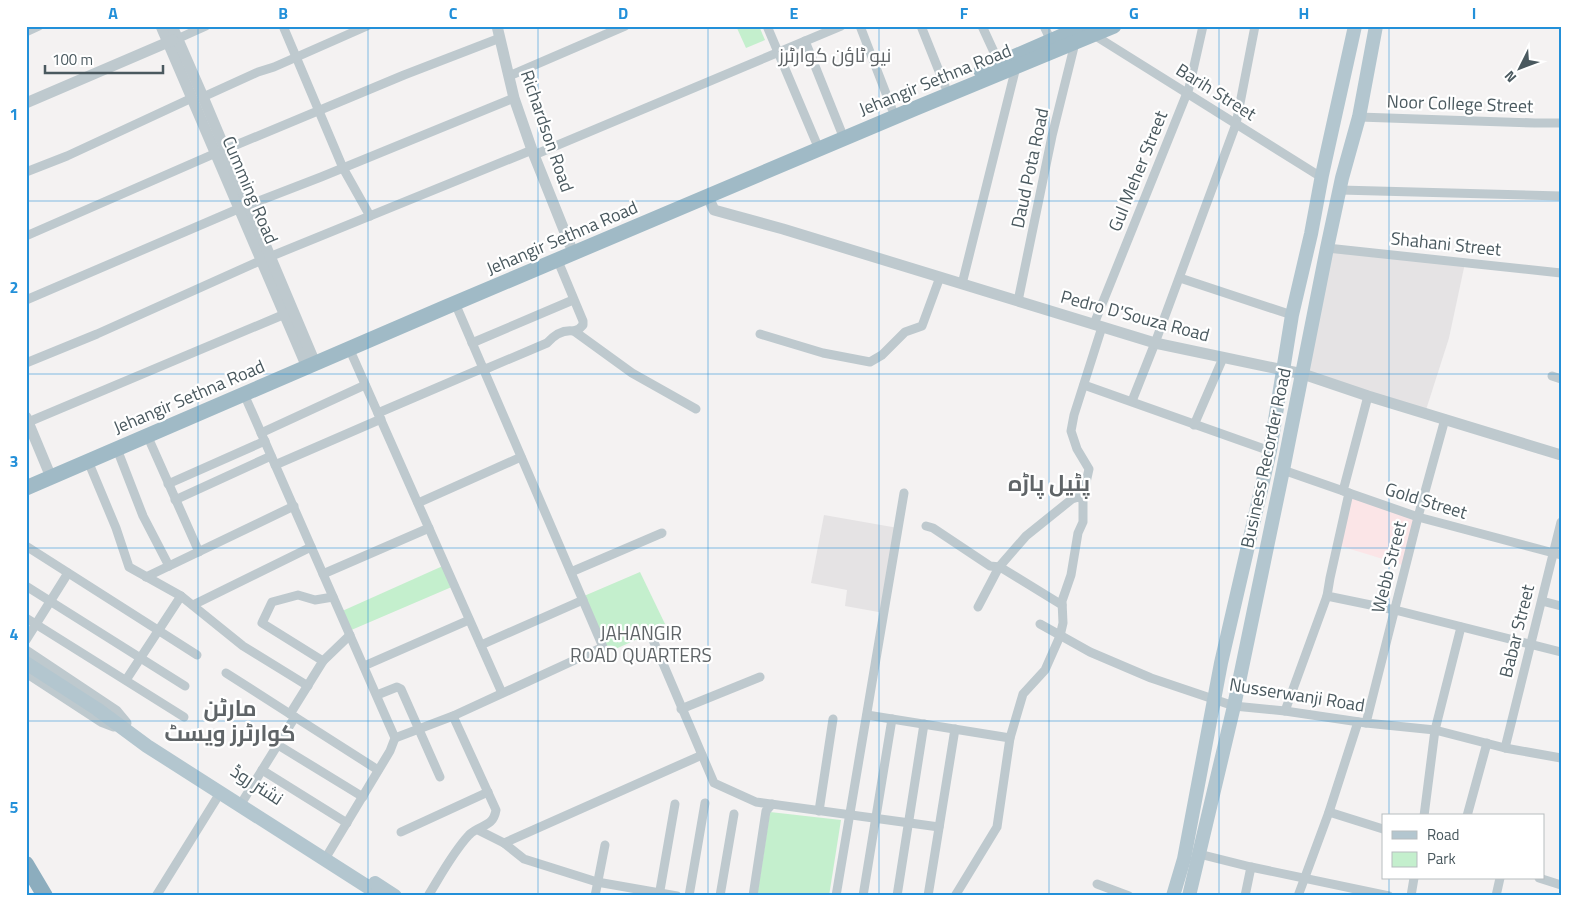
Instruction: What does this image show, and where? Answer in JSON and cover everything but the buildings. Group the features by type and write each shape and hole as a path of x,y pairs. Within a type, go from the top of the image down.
{"highway":[{"name":"Jehangir Sethna Road","path":"26,480 309,361 570,245 1051,41 1089,30 1114,26"},
{"name":"Jehangir Sethna Road","path":"26,488 244,394 309,361 349,348 916,108 1075,43 1089,30"},
{"path":"26,864 45,896"}],"main road":[{"name":"Business Recorder Road","path":"1173,896 1184,859 1221,663 1270,451 1292,315 1355,26"},
{"name":"Business Recorder Road","path":"1189,896 1234,706 1327,248 1359,117 1376,26"},
{"name":"نشتر روڈ","path":"26,663 395,896"},
{"name":"نشتر روڈ","path":"125,724 220,793 382,896"}],"street":[{"path":"26,32 39,26"},
{"name":"Cumming Road","path":"161,26 172,40 198,98 309,361"},
{"name":"Cumming Road","path":"172,26 172,40"},
{"path":"26,102 206,26"},
{"path":"283,26 343,168 370,216"},
{"path":"26,172 367,26"},
{"name":"Richardson Road","path":"497,26 514,98 533,153 570,245"},
{"path":"509,76 625,26"},
{"path":"766,26 816,142"},
{"path":"26,363 97,334 266,259 370,216 533,153 841,26"},
{"path":"860,26 892,109"},
{"path":"921,26 945,86"},
{"path":"982,26 999,63"},
{"path":"1044,26 1051,41"},
{"name":"Gul Meher Street","path":"955,896 997,827 1010,738 1023,694 1045,670 1060,636 1063,623 1062,601 1071,575 1078,533 1084,522 1083,499 1089,469 1077,449 1071,430 1098,326 1189,88 1203,26"},
{"path":"1132,401 1180,278 1236,124 1255,26"},
{"name":"Barih Street","path":"1089,30 1321,177"},
{"path":"26,236 220,151 500,38"},
{"path":"805,41 841,131"},
{"name":"Daud Pota Road","path":"1018,301 1052,136 1075,43"},
{"path":"962,284 1016,67"},
{"path":"26,300 243,207 514,98"},
{"name":"Noor College Street","path":"1359,117 1536,124 1561,123"},
{"path":"1340,190 1561,196"},
{"name":"Pedro D'Souza Road","path":"708,197 714,210 783,229 1155,344 1302,374 1561,455"},
{"name":"Shahani Street","path":"1327,248 1561,273"},
{"name":"Cumming Road","path":"266,259 285,314 309,361"},
{"path":"558,260 583,325 574,331"},
{"path":"760,334 823,353 870,362 882,356 905,332 922,326 940,277"},
{"path":"1180,278 1292,315"},
{"path":"472,343 573,300"},
{"path":"328,854 396,738 453,716 603,647 455,303"},
{"path":"48,470 27,421 285,314"},
{"path":"175,500 379,416 482,368 488,368 547,344 553,337 566,330 574,331 632,373 696,409"},
{"path":"349,348 502,693"},
{"path":"1194,425 1222,358"},
{"path":"168,484 365,384"},
{"path":"1084,385 1270,451"},
{"path":"244,394 396,738"},
{"path":"1285,711 1327,596 1346,492 1368,396"},
{"name":"Webb Street","path":"1298,896 1362,722 1395,610 1445,419"},
{"path":"147,436 199,552"},
{"path":"117,448 143,516 169,566"},
{"path":"418,503 521,457"},
{"path":"88,462 116,528 129,567 181,596 243,646 308,686"},
{"name":"Gold Street","path":"1283,470 1418,518 1557,554"},
{"path":"836,896 904,492"},
{"path":"978,607 999,567 1026,536 1058,508 1072,499 1083,499"},
{"path":"146,577 294,506"},
{"name":"Babar Street","path":"1505,748 1542,601 1557,554 1561,522"},
{"path":"926,526 933,528 990,566 999,567 1062,605"},
{"path":"323,574 429,528"},
{"path":"571,572 662,533"},
{"path":"26,546 197,655"},
{"path":"193,605 311,547"},
{"path":"26,640 68,573"},
{"path":"26,586 185,686"},
{"path":"324,661 262,623 272,602 298,595 315,600 333,597"},
{"path":"126,680 181,596"},
{"path":"1327,596 1395,610 1561,652"},
{"path":"481,645 583,600"},
{"path":"1542,601 1561,606"},
{"path":"26,618 184,717"},
{"path":"364,666 470,620"},
{"name":"Nusserwanji Road","path":"1040,624 1090,652 1151,678 1215,698 1234,706 1435,730 1505,748 1561,758"},
{"path":"1424,814 1435,730 1461,627"},
{"path":"650,633 714,782 756,802 939,827"},
{"path":"244,799 278,745 308,686 324,661 350,634"},
{"name":"نشتر روڈ","path":"26,651 116,711 125,724"},
{"name":"نشتر روڈ","path":"26,672 101,721 125,724"},
{"path":"226,673 378,770"},
{"path":"682,709 760,676"},
{"path":"377,695 397,686 399,687 440,777"},
{"path":"867,715 1010,738"},
{"path":"428,896 461,845 472,833 492,821 496,810 453,716"},
{"path":"819,811 833,719"},
{"path":"862,896 892,719"},
{"path":"897,896 924,724"},
{"path":"928,896 955,729"},
{"path":"1468,814 1487,743"},
{"path":"278,745 362,797"},
{"path":"504,844 702,756"},
{"path":"262,770 347,823"},
{"path":"401,832 488,792"},
{"path":"156,896 220,793"},
{"path":"689,896 705,803"},
{"path":"659,894 675,804"},
{"path":"753,896 766,811 772,804"},
{"path":"1329,812 1382,829"},
{"path":"720,896 734,814"},
{"path":"478,830 504,844 524,860 597,882 677,896"},
{"path":"595,896 606,845"},
{"path":"1199,854 1389,896"},
{"path":"1245,896 1251,867"},
{"path":"1411,896 1414,880"},
{"path":"1496,896 1500,880"},
{"path":"1544,880 1561,885"},
{"path":"1096,884 1129,896"}],"shaded area":[{"path":"1327,248 1465,263 1449,338 1425,413 1303,374"},
{"path":"1349,493 1418,517 1406,566 1337,545"},
{"path":"824,515 898,528 884,613 845,606 847,590 811,583"}],"green space":[{"path":"736,26 759,26 765,40 746,48"},
{"path":"445,565 454,586 349,631 340,612"},
{"path":"640,572 666,626 609,652 584,596"},
{"path":"770,812 841,820 829,896 757,896"}],"district":[{"name":"نیو ٹاؤن کوارٹرز","path":"835,55"},
{"name":"پٹیل پاڑہ","path":"1049,483"},
{"name":"JAHANGIR ROAD QUARTERS","path":"641,644"},
{"name":"مارٹن کوارٹرز ویسٹ","path":"230,720"}]}
